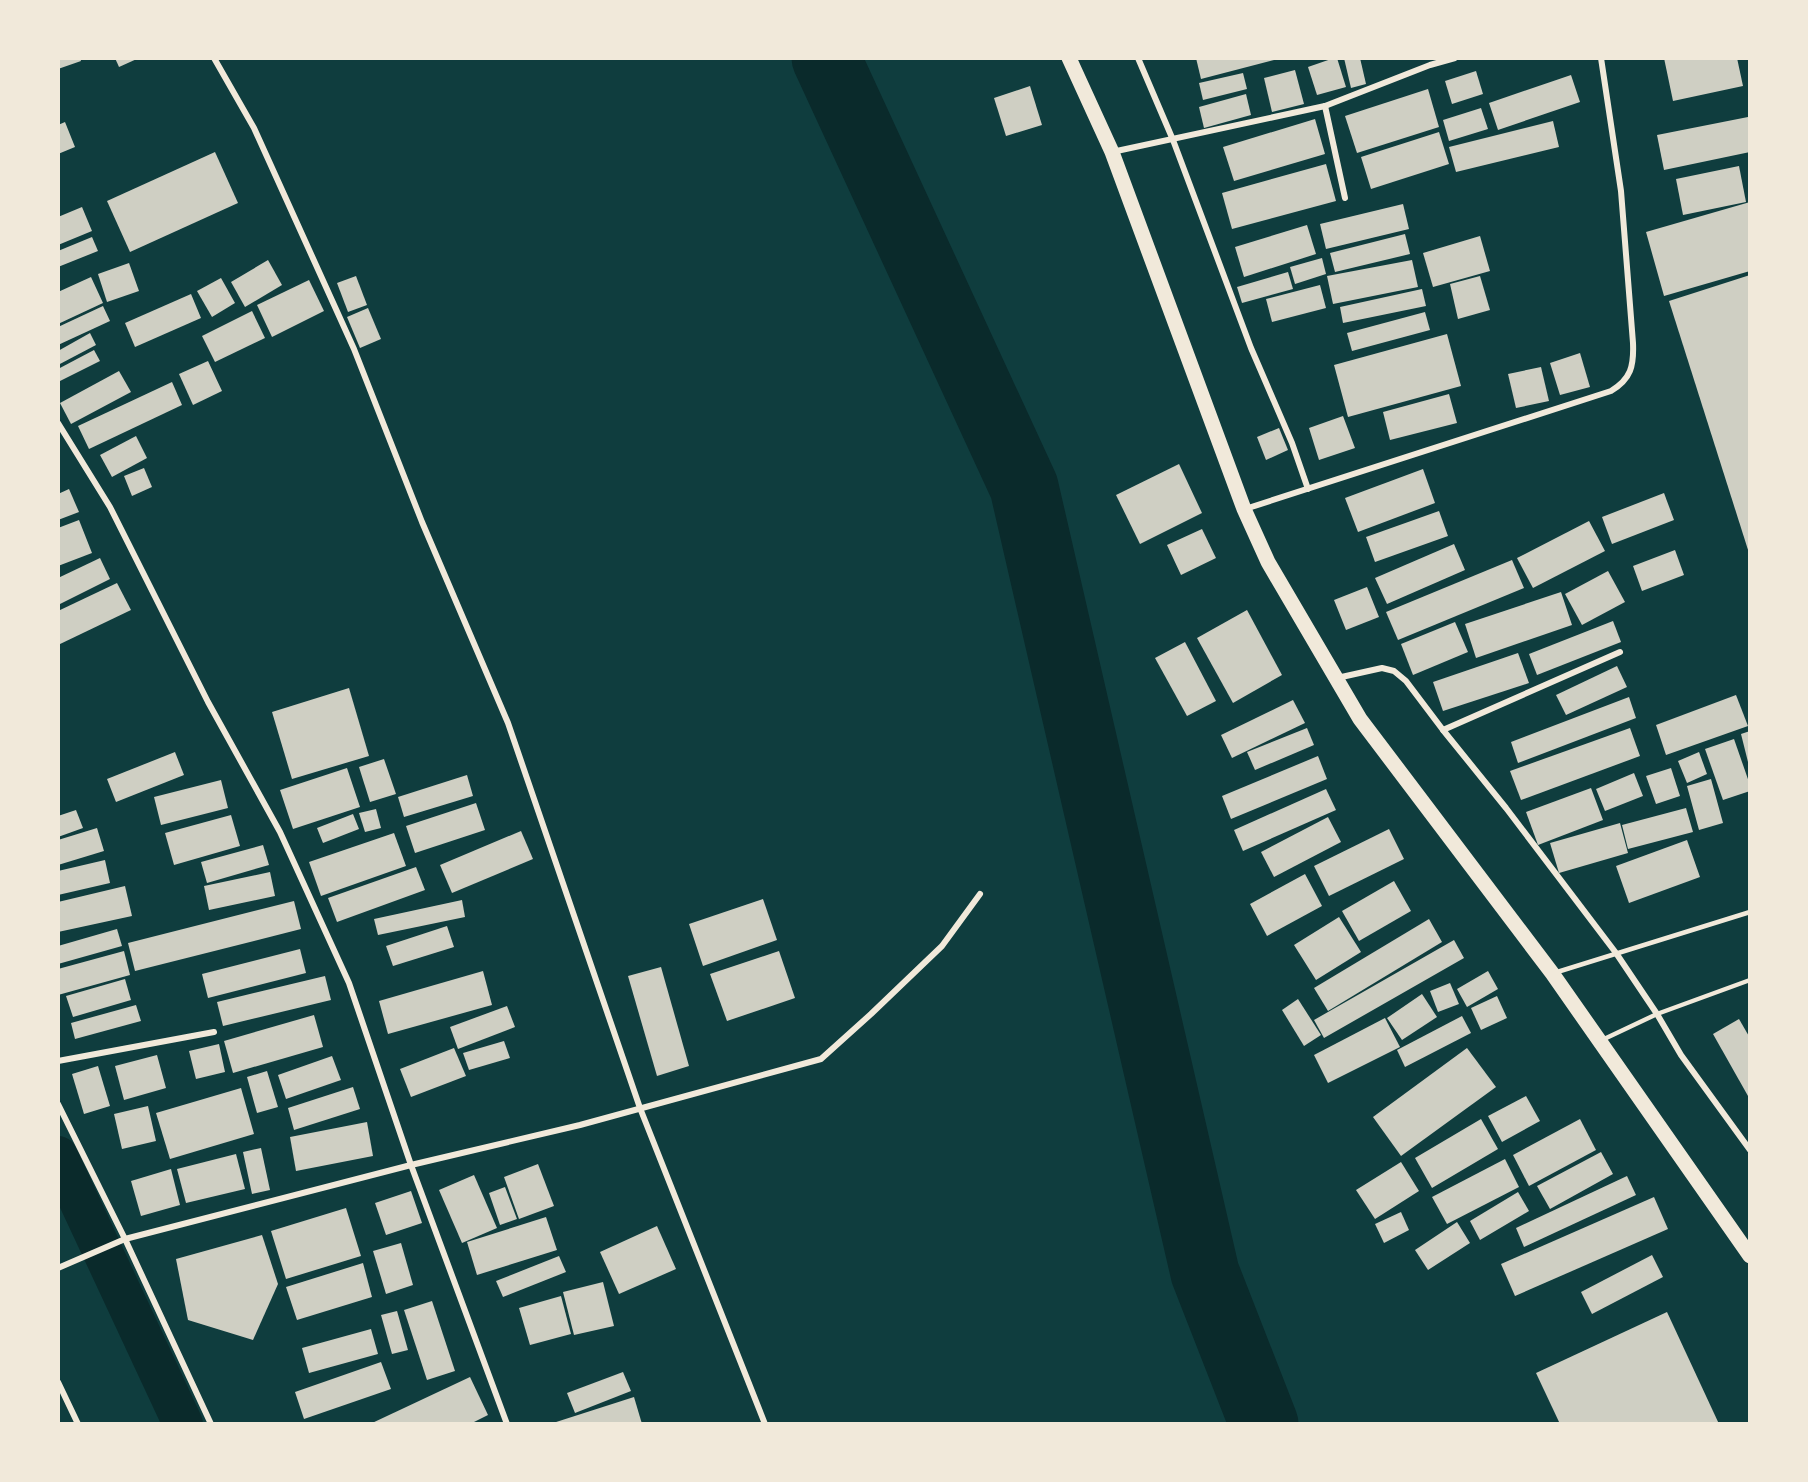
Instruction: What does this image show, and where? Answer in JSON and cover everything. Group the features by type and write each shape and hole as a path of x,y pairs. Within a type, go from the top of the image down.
{"main road":[{"path":"1069,58 1112,153 1244,509 1268,562 1360,719 1552,974 1749,1256"}],"street":[{"path":"214,58 254,128 354,349 422,522 508,723 640,1108 765,1424"},
{"path":"1138,58 1173,140 1251,348 1292,443 1308,489"},
{"path":"1112,153 1325,106 1430,65 1455,58"},
{"path":"1244,509 1611,391 1622,385 1628,377 1634,355 1621,191 1601,58"},
{"path":"1325,106 1345,198"},
{"path":"58,423 110,507 207,702 280,832 349,983 411,1166 507,1424"},
{"path":"1443,730 1620,652"},
{"path":"1336,678 1382,668 1394,670 1406,681 1616,953 1657,1014 1681,1056 1749,1150"},
{"path":"58,1268 124,1239 580,1125 821,1059 872,1014 942,946 980,894"},
{"path":"58,1061 214,1032"},
{"path":"58,1104 211,1424"},
{"path":"58,1382 78,1424"}],"lane":[{"path":"1552,974 1749,912"},
{"path":"1599,1042 1657,1014 1749,980"}],"building":[{"path":"58,58 80,58 81,61 58,69"},
{"path":"115,58 139,58 119,67"},
{"path":"1196,58 1278,58 1278,59 1201,79"},
{"path":"1337,58 1346,87 1317,95 1308,67"},
{"path":"1344,58 1360,58 1366,84 1351,88"},
{"path":"1664,58 1737,58 1743,86 1673,101"},
{"path":"1295,70 1304,104 1272,112 1264,78"},
{"path":"1476,71 1483,94 1452,104 1445,81"},
{"path":"1243,73 1247,89 1203,100 1199,83"},
{"path":"1571,75 1580,102 1498,130 1489,103"},
{"path":"1030,86 1042,125 1006,136 994,98"},
{"path":"1428,89 1439,127 1357,153 1345,116"},
{"path":"1246,94 1251,115 1204,128 1199,107"},
{"path":"1481,108 1488,129 1449,141 1443,120"},
{"path":"1748,117 1750,152 1664,170 1657,135"},
{"path":"1315,119 1325,154 1234,181 1223,147"},
{"path":"1553,121 1559,147 1456,172 1449,147"},
{"path":"65,122 75,147 58,154 58,125"},
{"path":"1439,132 1449,164 1371,189 1361,157"},
{"path":"215,152 238,203 130,252 107,201"},
{"path":"1326,164 1336,201 1232,229 1222,193"},
{"path":"1739,166 1746,202 1683,215 1676,179"},
{"path":"1750,202 1750,271 1664,296 1646,232"},
{"path":"1403,204 1409,229 1326,249 1320,224"},
{"path":"82,207 92,231 58,245 58,217"},
{"path":"1307,225 1316,254 1244,277 1235,247"},
{"path":"1405,234 1410,254 1335,272 1330,253"},
{"path":"1480,236 1490,271 1433,287 1423,253"},
{"path":"92,237 98,251 58,267 58,251"},
{"path":"1322,258 1326,274 1295,284 1290,267"},
{"path":"268,260 282,285 245,307 231,282"},
{"path":"1412,260 1418,287 1333,304 1327,276"},
{"path":"129,263 139,291 107,302 98,274"},
{"path":"1288,272 1293,289 1242,303 1237,287"},
{"path":"1750,275 1750,553 1749,553 1669,301"},
{"path":"356,276 367,305 348,312 337,283"},
{"path":"1480,276 1490,310 1458,319 1450,284"},
{"path":"91,277 103,303 58,324 58,292"},
{"path":"221,278 235,303 212,317 197,291"},
{"path":"309,280 324,311 272,337 257,305"},
{"path":"1320,285 1326,308 1272,322 1266,299"},
{"path":"1422,289 1426,306 1343,323 1340,307"},
{"path":"191,294 201,318 135,347 125,323"},
{"path":"103,306 110,321 58,345 58,327"},
{"path":"368,308 381,339 360,348 347,317"},
{"path":"252,311 265,338 215,362 202,336"},
{"path":"1425,312 1430,330 1352,351 1347,333"},
{"path":"90,333 96,345 58,365 58,351"},
{"path":"1447,334 1461,386 1348,417 1334,365"},
{"path":"94,350 100,361 58,382 58,369"},
{"path":"1580,353 1590,387 1560,395 1550,363"},
{"path":"208,361 222,391 193,405 179,374"},
{"path":"1541,367 1549,401 1516,408 1508,374"},
{"path":"119,371 131,392 71,424 60,403"},
{"path":"172,382 182,405 89,449 78,426"},
{"path":"1449,394 1457,423 1390,440 1383,412"},
{"path":"1343,416 1355,448 1319,460 1309,428"},
{"path":"1279,428 1288,450 1266,460 1257,437"},
{"path":"136,436 147,458 112,477 100,455"},
{"path":"1179,464 1202,513 1140,544 1116,495"},
{"path":"144,468 152,487 132,496 124,476"},
{"path":"1423,469 1435,503 1358,532 1345,498"},
{"path":"69,489 79,512 58,520 58,494"},
{"path":"1664,493 1674,520 1612,544 1602,517"},
{"path":"1439,511 1448,536 1375,562 1366,537"},
{"path":"79,520 92,553 58,566 58,528"},
{"path":"1589,521 1605,551 1533,588 1517,558"},
{"path":"1202,529 1216,558 1181,575 1167,545"},
{"path":"1454,544 1465,570 1387,604 1375,578"},
{"path":"1675,550 1684,575 1642,591 1633,566"},
{"path":"100,558 110,579 58,605 58,578"},
{"path":"1512,560 1524,588 1398,640 1386,612"},
{"path":"1608,571 1625,602 1582,625 1565,594"},
{"path":"117,583 131,610 58,645 58,611"},
{"path":"1367,587 1379,617 1346,630 1334,600"},
{"path":"1561,592 1572,625 1476,658 1465,624"},
{"path":"1247,610 1282,675 1233,703 1197,638"},
{"path":"1613,621 1621,642 1537,675 1529,654"},
{"path":"1455,622 1468,652 1413,675 1401,644"},
{"path":"1185,642 1216,701 1187,716 1155,658"},
{"path":"1518,653 1529,683 1443,711 1433,682"},
{"path":"1617,666 1627,687 1566,715 1556,695"},
{"path":"349,688 369,756 292,779 272,712"},
{"path":"1736,695 1748,726 1666,755 1656,725"},
{"path":"1629,697 1636,718 1518,763 1511,742"},
{"path":"1293,700 1305,723 1232,758 1221,735"},
{"path":"1307,728 1314,745 1255,770 1247,752"},
{"path":"1630,728 1640,756 1521,800 1510,771"},
{"path":"1750,731 1750,766 1749,766 1741,734"},
{"path":"1734,739 1750,791 1723,800 1705,749"},
{"path":"175,752 184,775 116,802 107,779"},
{"path":"1699,752 1707,774 1687,783 1678,761"},
{"path":"1318,756 1327,779 1231,819 1222,796"},
{"path":"384,759 396,794 370,802 359,767"},
{"path":"347,768 360,807 293,829 280,790"},
{"path":"1671,768 1680,796 1656,804 1646,776"},
{"path":"1634,773 1643,796 1605,811 1596,789"},
{"path":"467,775 473,796 404,817 398,797"},
{"path":"1711,779 1723,823 1699,830 1687,786"},
{"path":"221,780 228,808 161,825 154,797"},
{"path":"1591,788 1603,820 1538,845 1526,812"},
{"path":"1326,789 1336,810 1243,851 1234,830"},
{"path":"476,803 485,830 415,853 406,826"},
{"path":"1686,808 1693,832 1628,849 1622,825"},
{"path":"376,809 381,828 365,832 359,813"},
{"path":"76,810 83,828 58,837 58,816"},
{"path":"353,814 359,829 323,843 317,828"},
{"path":"231,815 240,846 174,865 165,833"},
{"path":"1328,817 1341,842 1274,877 1261,852"},
{"path":"1620,823 1628,853 1559,873 1550,843"},
{"path":"97,828 104,851 58,865 58,840"},
{"path":"1389,829 1404,859 1329,896 1314,866"},
{"path":"521,831 533,859 452,893 440,865"},
{"path":"394,833 406,866 321,896 309,862"},
{"path":"1687,840 1700,877 1629,903 1616,866"},
{"path":"263,845 269,865 207,883 201,862"},
{"path":"105,860 110,883 58,895 58,871"},
{"path":"416,867 425,890 337,922 328,898"},
{"path":"270,872 275,896 209,910 204,886"},
{"path":"1305,874 1322,906 1267,936 1250,904"},
{"path":"1394,881 1411,911 1359,941 1342,911"},
{"path":"125,886 132,916 58,932 58,902"},
{"path":"763,899 777,940 703,966 689,924"},
{"path":"462,900 465,917 378,935 374,919"},
{"path":"294,901 301,929 135,971 128,943"},
{"path":"1339,917 1361,952 1316,980 1294,945"},
{"path":"1429,919 1442,942 1328,1011 1314,988"},
{"path":"447,926 454,947 393,966 386,946"},
{"path":"117,929 122,946 58,964 58,946"},
{"path":"1454,940 1464,958 1324,1038 1314,1020"},
{"path":"300,949 306,973 208,998 202,974"},
{"path":"124,951 130,975 58,995 58,969"},
{"path":"779,951 795,998 727,1021 710,974"},
{"path":"661,967 689,1066 657,1076 628,976"},
{"path":"483,971 492,1005 388,1034 379,1001"},
{"path":"1488,971 1498,989 1467,1007 1457,989"},
{"path":"325,976 331,1000 223,1026 217,1002"},
{"path":"125,979 131,1000 73,1017 66,996"},
{"path":"1450,983 1459,1004 1438,1012 1430,991"},
{"path":"1422,994 1437,1017 1402,1040 1387,1018"},
{"path":"1497,996 1507,1018 1481,1030 1471,1008"},
{"path":"1298,999 1321,1035 1304,1046 1282,1010"},
{"path":"136,1005 141,1021 75,1039 71,1023"},
{"path":"507,1006 515,1027 458,1049 450,1027"},
{"path":"314,1015 323,1047 233,1073 224,1041"},
{"path":"1462,1016 1471,1033 1405,1067 1397,1050"},
{"path":"1385,1018 1400,1047 1328,1083 1314,1055"},
{"path":"1739,1019 1750,1038 1750,1095 1748,1096 1713,1034"},
{"path":"504,1041 510,1058 469,1070 463,1053"},
{"path":"219,1044 225,1072 196,1079 189,1051"},
{"path":"454,1048 466,1076 411,1097 400,1069"},
{"path":"1467,1048 1496,1087 1401,1156 1373,1117"},
{"path":"157,1055 166,1088 124,1100 115,1066"},
{"path":"332,1056 341,1080 286,1099 278,1075"},
{"path":"98,1066 110,1106 84,1114 72,1074"},
{"path":"267,1071 278,1107 257,1113 247,1077"},
{"path":"353,1087 360,1109 294,1130 288,1108"},
{"path":"241,1088 254,1134 170,1159 156,1113"},
{"path":"1526,1096 1540,1121 1502,1142 1488,1116"},
{"path":"148,1106 156,1141 122,1149 114,1114"},
{"path":"1481,1119 1498,1149 1432,1188 1415,1158"},
{"path":"1580,1119 1596,1150 1529,1186 1513,1155"},
{"path":"367,1122 373,1156 296,1171 290,1137"},
{"path":"261,1148 270,1190 252,1194 243,1152"},
{"path":"1601,1152 1613,1174 1550,1209 1537,1186"},
{"path":"236,1154 245,1189 186,1203 177,1169"},
{"path":"1505,1159 1519,1187 1447,1224 1432,1197"},
{"path":"1401,1162 1419,1191 1375,1219 1356,1190"},
{"path":"538,1164 554,1206 519,1219 504,1177"},
{"path":"171,1169 180,1205 141,1216 131,1181"},
{"path":"474,1175 497,1228 462,1243 439,1190"},
{"path":"1627,1176 1636,1195 1524,1247 1516,1228"},
{"path":"505,1187 517,1219 500,1225 489,1193"},
{"path":"411,1191 422,1223 386,1235 375,1203"},
{"path":"1518,1192 1529,1211 1480,1240 1470,1221"},
{"path":"1654,1197 1668,1229 1515,1296 1501,1264"},
{"path":"346,1208 361,1256 286,1279 271,1231"},
{"path":"1401,1212 1409,1230 1384,1243 1375,1224"},
{"path":"546,1217 557,1250 477,1275 467,1242"},
{"path":"1457,1222 1470,1243 1428,1270 1415,1250"},
{"path":"657,1226 676,1269 619,1294 600,1252"},
{"path":"262,1235 278,1284 253,1340 188,1320 176,1259"},
{"path":"401,1243 413,1285 386,1294 373,1251"},
{"path":"1652,1255 1663,1277 1592,1314 1581,1292"},
{"path":"559,1256 566,1272 503,1297 496,1281"},
{"path":"363,1263 372,1297 297,1320 286,1287"},
{"path":"603,1282 614,1326 574,1335 563,1292"},
{"path":"561,1296 571,1334 530,1345 519,1308"},
{"path":"432,1301 455,1371 427,1380 404,1310"},
{"path":"397,1311 408,1350 392,1354 381,1315"},
{"path":"1667,1312 1719,1424 1560,1424 1536,1373"},
{"path":"371,1329 378,1354 309,1373 302,1348"},
{"path":"381,1362 391,1389 304,1419 295,1392"},
{"path":"623,1372 631,1391 575,1413 567,1393"},
{"path":"470,1377 488,1415 470,1424 370,1424"},
{"path":"634,1397 642,1424 553,1423"}],"waterway":[{"path":"826,58 1024,487 1205,1273 1264,1424"},
{"path":"58,1156 183,1424"}]}
